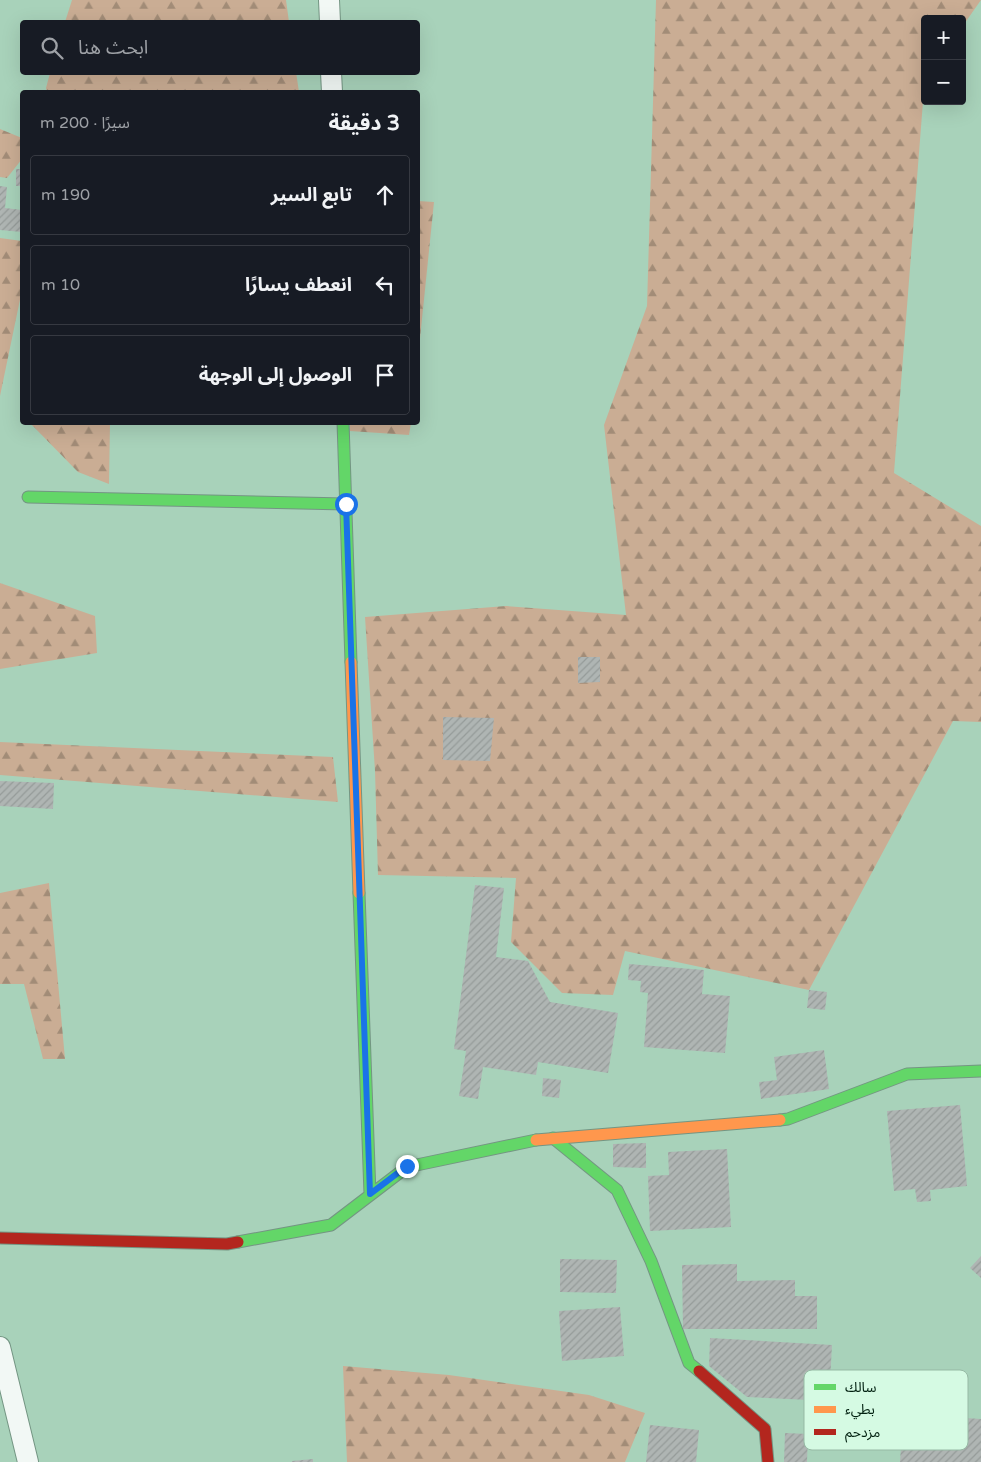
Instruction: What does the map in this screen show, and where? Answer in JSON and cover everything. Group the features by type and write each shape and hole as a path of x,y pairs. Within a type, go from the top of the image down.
{"street":[{"path":"329,0 330,20"},
{"path":"331,75 332,90"},
{"path":"343,425 370,1194"},
{"path":"28,497 346,504"},
{"path":"0,1238 227,1244 331,1225 407,1166 553,1138 788,1119 907,1074 981,1071"},
{"path":"553,1138 617,1190 651,1261 689,1364 765,1429 768,1462"},
{"path":"0,1347 28,1462"}],"green space":[{"path":"72,0 286,0 289,20 66,20"},
{"path":"656,0 981,0 966,21 966,15 921,15 921,105 923,105 894,473 981,526 981,722 953,721 809,990 625,951 613,995 562,993 511,942 516,878 378,875 375,771 365,617 506,606 626,615 604,425 647,306"},
{"path":"49,75 296,75 299,90 46,90"},
{"path":"0,129 20,137 20,162 7,178 0,177"},
{"path":"420,201 434,202 420,338"},
{"path":"0,238 20,241 20,300 0,396"},
{"path":"32,425 110,425 109,484 78,472"},
{"path":"350,425 411,425 409,435 350,431"},
{"path":"0,583 95,616 97,653 0,669"},
{"path":"0,742 333,757 338,802 0,775"},
{"path":"49,883 65,1059 43,1059 24,984 0,984 0,893"},
{"path":"343,1366 449,1375 589,1395 645,1413 625,1462 347,1462"}],"building":[{"path":"16,169 20,169 20,186 16,186"},
{"path":"0,186 7,187 5,208 20,210 20,232 0,230"},
{"path":"578,657 600,657 600,682 578,683"},
{"path":"443,717 494,718 490,761 443,760"},
{"path":"0,781 54,783 53,809 0,806"},
{"path":"475,885 504,888 496,957 528,961 550,1002 618,1013 608,1073 538,1062 536,1075 483,1067 478,1099 459,1096 466,1051 454,1049"},
{"path":"629,964 704,970 702,994 730,996 725,1053 644,1047 648,993 640,992 641,981 628,980"},
{"path":"809,990 827,992 825,1010 807,1008"},
{"path":"824,1050 829,1089 761,1099 759,1082 777,1080 774,1057"},
{"path":"543,1078 561,1080 559,1098 542,1096"},
{"path":"960,1105 967,1186 930,1190 931,1201 917,1202 915,1189 894,1191 887,1111"},
{"path":"646,1143 646,1168 613,1167 613,1144"},
{"path":"727,1149 731,1227 650,1231 648,1176 669,1175 668,1152"},
{"path":"981,1256 981,1278 970,1268"},
{"path":"560,1259 617,1260 616,1293 560,1292"},
{"path":"737,1264 737,1281 795,1280 795,1296 817,1296 817,1329 683,1329 682,1265"},
{"path":"620,1307 624,1356 562,1361 559,1311"},
{"path":"710,1338 832,1345 831,1370 804,1370 804,1400 747,1397 709,1366"},
{"path":"968,1418 981,1419 981,1462 900,1462 901,1450 968,1450"},
{"path":"650,1425 699,1430 696,1462 646,1462"},
{"path":"785,1433 804,1434 804,1450 807,1450 807,1462 784,1462"},
{"path":"313,1459 313,1462 292,1462 292,1461"}],"traffic: fast":[{"path":"343,425 351,662"},
{"path":"28,497 346,504"},
{"path":"359,893 370,1194"},
{"path":"780,1120 788,1119 907,1074 981,1071"},
{"path":"553,1138 617,1190 651,1261 689,1363 699,1371"},
{"path":"238,1242 331,1225 407,1167 536,1140"}],"traffic: slow":[{"path":"351,662 359,893"},
{"path":"536,1140 780,1120"}],"traffic: jam":[{"path":"0,1238 227,1244 238,1242"},
{"path":"699,1371 765,1429 768,1462"}],"route":[{"path":"346,504 370,1194 407,1166"}]}
